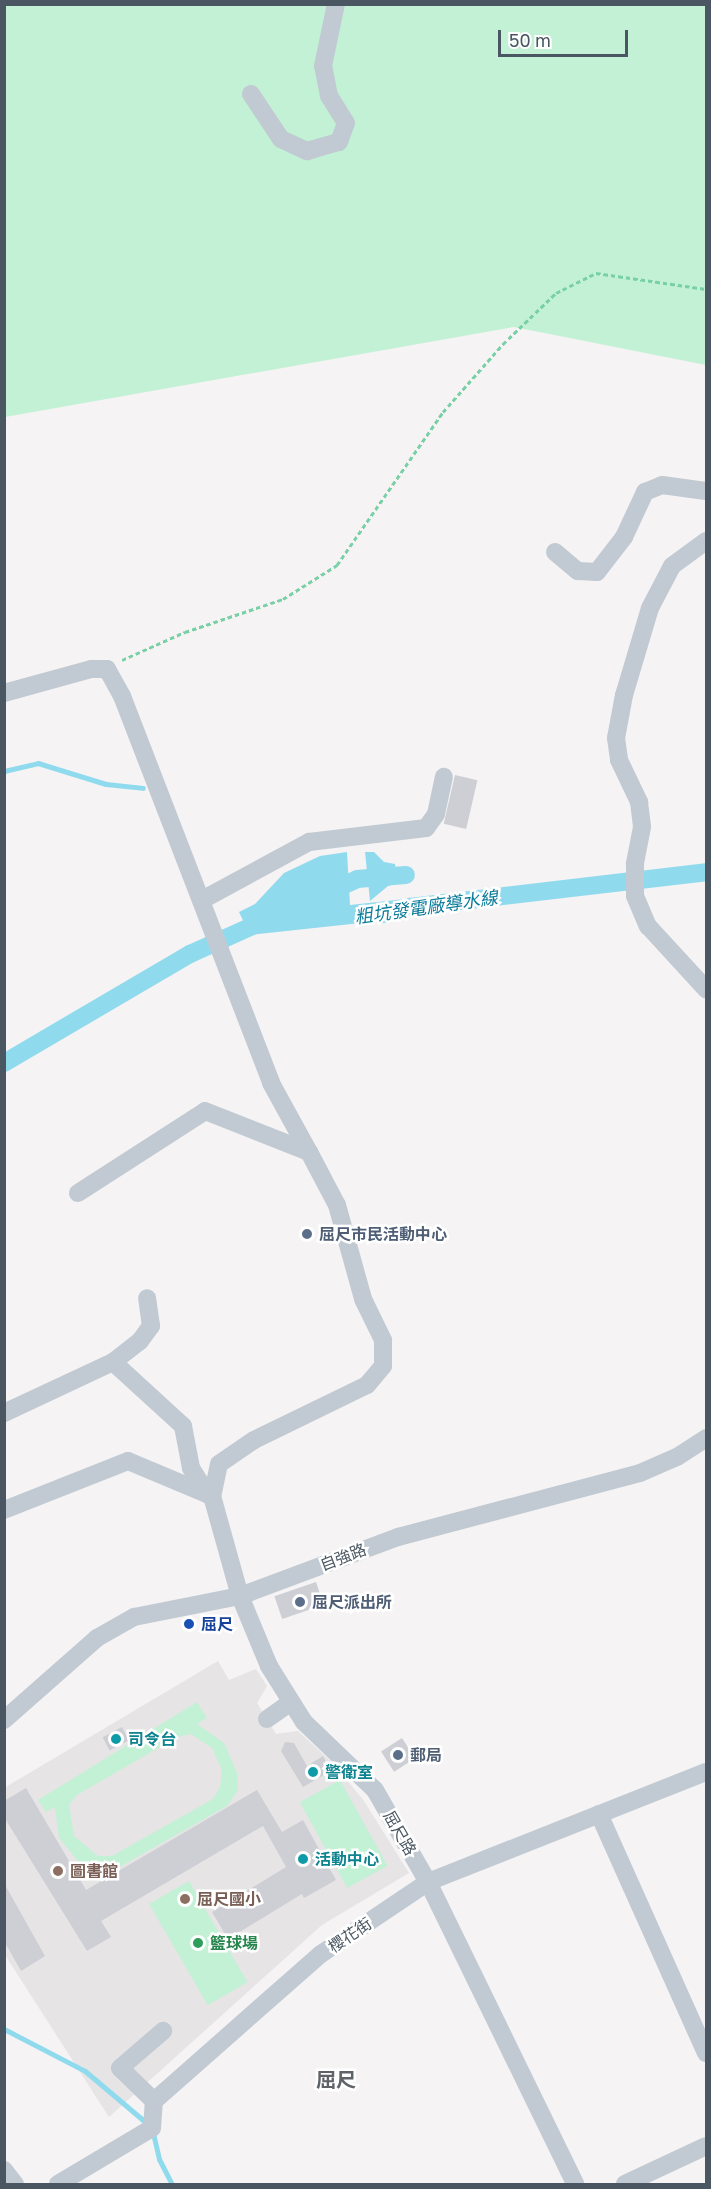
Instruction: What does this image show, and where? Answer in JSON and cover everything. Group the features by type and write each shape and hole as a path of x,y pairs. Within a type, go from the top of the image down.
{"street":[{"path":"251,94 281,139 307,151 339,142 346,123 329,96 323,66 336,4"},
{"path":"555,552 578,571 597,572 624,537 645,492 662,485 706,491"},
{"path":"706,541 672,566 650,608 624,695 616,738 619,760 639,802 642,827 636,864 635,896 648,926 706,988"},
{"path":"4,693 91,669 107,669 122,696 271,1083 337,1205 363,1299 383,1340 383,1366 367,1385 254,1440 219,1464 209,1495"},
{"path":"201,900 309,842 426,828 436,814 444,777"},
{"path":"78,1193 205,1111 309,1152"},
{"path":"4,1413 112,1362 140,1341 151,1326 147,1298"},
{"path":"112,1362 183,1425 191,1468 209,1495"},
{"name":"自強路","path":"4,1720 97,1638 134,1617 240,1596 398,1537 640,1473 677,1457 706,1438"},
{"path":"4,1510 128,1461 209,1495"},
{"name":"屈尺路","path":"209,1495 240,1596 269,1666 290,1703 304,1722 375,1790 428,1882 575,2184"},
{"path":"267,1719 290,1703"},
{"name":"櫻花街","path":"154,2101 321,1954 428,1882 706,1772"},
{"path":"599,1814 706,2053"},
{"path":"58,2184 152,2128 154,2101 120,2068 163,2031"},
{"path":"626,2184 706,2146"},
{"path":"4,2170 15,2184"}],"path":[{"path":"107,669 132,652 283,599 337,566 443,412 503,344 556,293 596,273 706,289"}],"shaded area":[{"name":"屈尺國小","path":"218,1661 229,1680 256,1669 267,1686 257,1703 276,1734 298,1731 333,1763 364,1801 409,1873 322,1925 109,2117 5,1955 4,1788"}],"green space":[{"path":"4,5 706,5 706,365 514,327 5,417"},
{"path":"197,1702 207,1718 197,1724 224,1743 237,1773 238,1790 227,1806 109,1873 96,1873 82,1866 59,1838 55,1807 46,1812 38,1800","holes":["191,1734 212,1748 222,1770 220,1787 213,1799 112,1856 98,1856 74,1836 69,1805 77,1795 177,1737"]},
{"path":"340,1780 388,1866 347,1888 300,1802"},
{"name":"籃球場","path":"189,1881 248,1982 208,2005 149,1904"}],"water":[{"path":"347,852 350,905 405,899 407,918 250,935 239,912 255,904 284,873 320,856"},
{"path":"365,852 374,852 384,862 395,864 398,883 388,886 370,901"}],"building":[{"path":"455,775 477,780 466,829 444,824"},
{"name":"屈尺派出所","path":"316,1582 324,1605 282,1619 274,1596"},
{"name":"司令台","path":"122,1727 129,1740 110,1751 103,1737"},
{"name":"郵局","path":"402,1738 415,1758 394,1772 381,1752"},
{"path":"285,1742 294,1743 307,1766 323,1756 331,1771 303,1787 281,1751"},
{"path":"26,1788 86,1890 257,1790 282,1832 303,1820 336,1880 304,1898 302,1894 228,1939 212,1912 286,1867 263,1826 101,1921 111,1937 87,1951 4,1817 4,1801"},
{"path":"4,1883 45,1956 21,1971 4,1941"}],"waterway":[{"path":"4,771 38,763 106,784 143,788"},
{"name":"粗坑發電廠導水線","path":"383,914 410,907 706,872"},
{"path":"326,893 357,879 406,875"},
{"name":"粗坑發電廠導水線","path":"4,1063 190,954 268,919"},
{"path":"4,2029 85,2071 149,2125"},
{"path":"153,2133 159,2159 172,2184"}],"place":[{"name":"屈尺市民活動中心","path":"307,1234"},
{"name":"屈尺派出所","path":"300,1602"},
{"name":"屈尺","path":"189,1624"},
{"name":"司令台","path":"116,1739"},
{"name":"郵局","path":"398,1755"},
{"name":"警衛室","path":"313,1772"},
{"name":"活動中心","path":"303,1859"},
{"name":"圖書館","path":"58,1871"},
{"name":"屈尺國小","path":"185,1899"},
{"name":"籃球場","path":"198,1943"}],"district":[{"name":"屈尺","path":"336,2079"}]}
